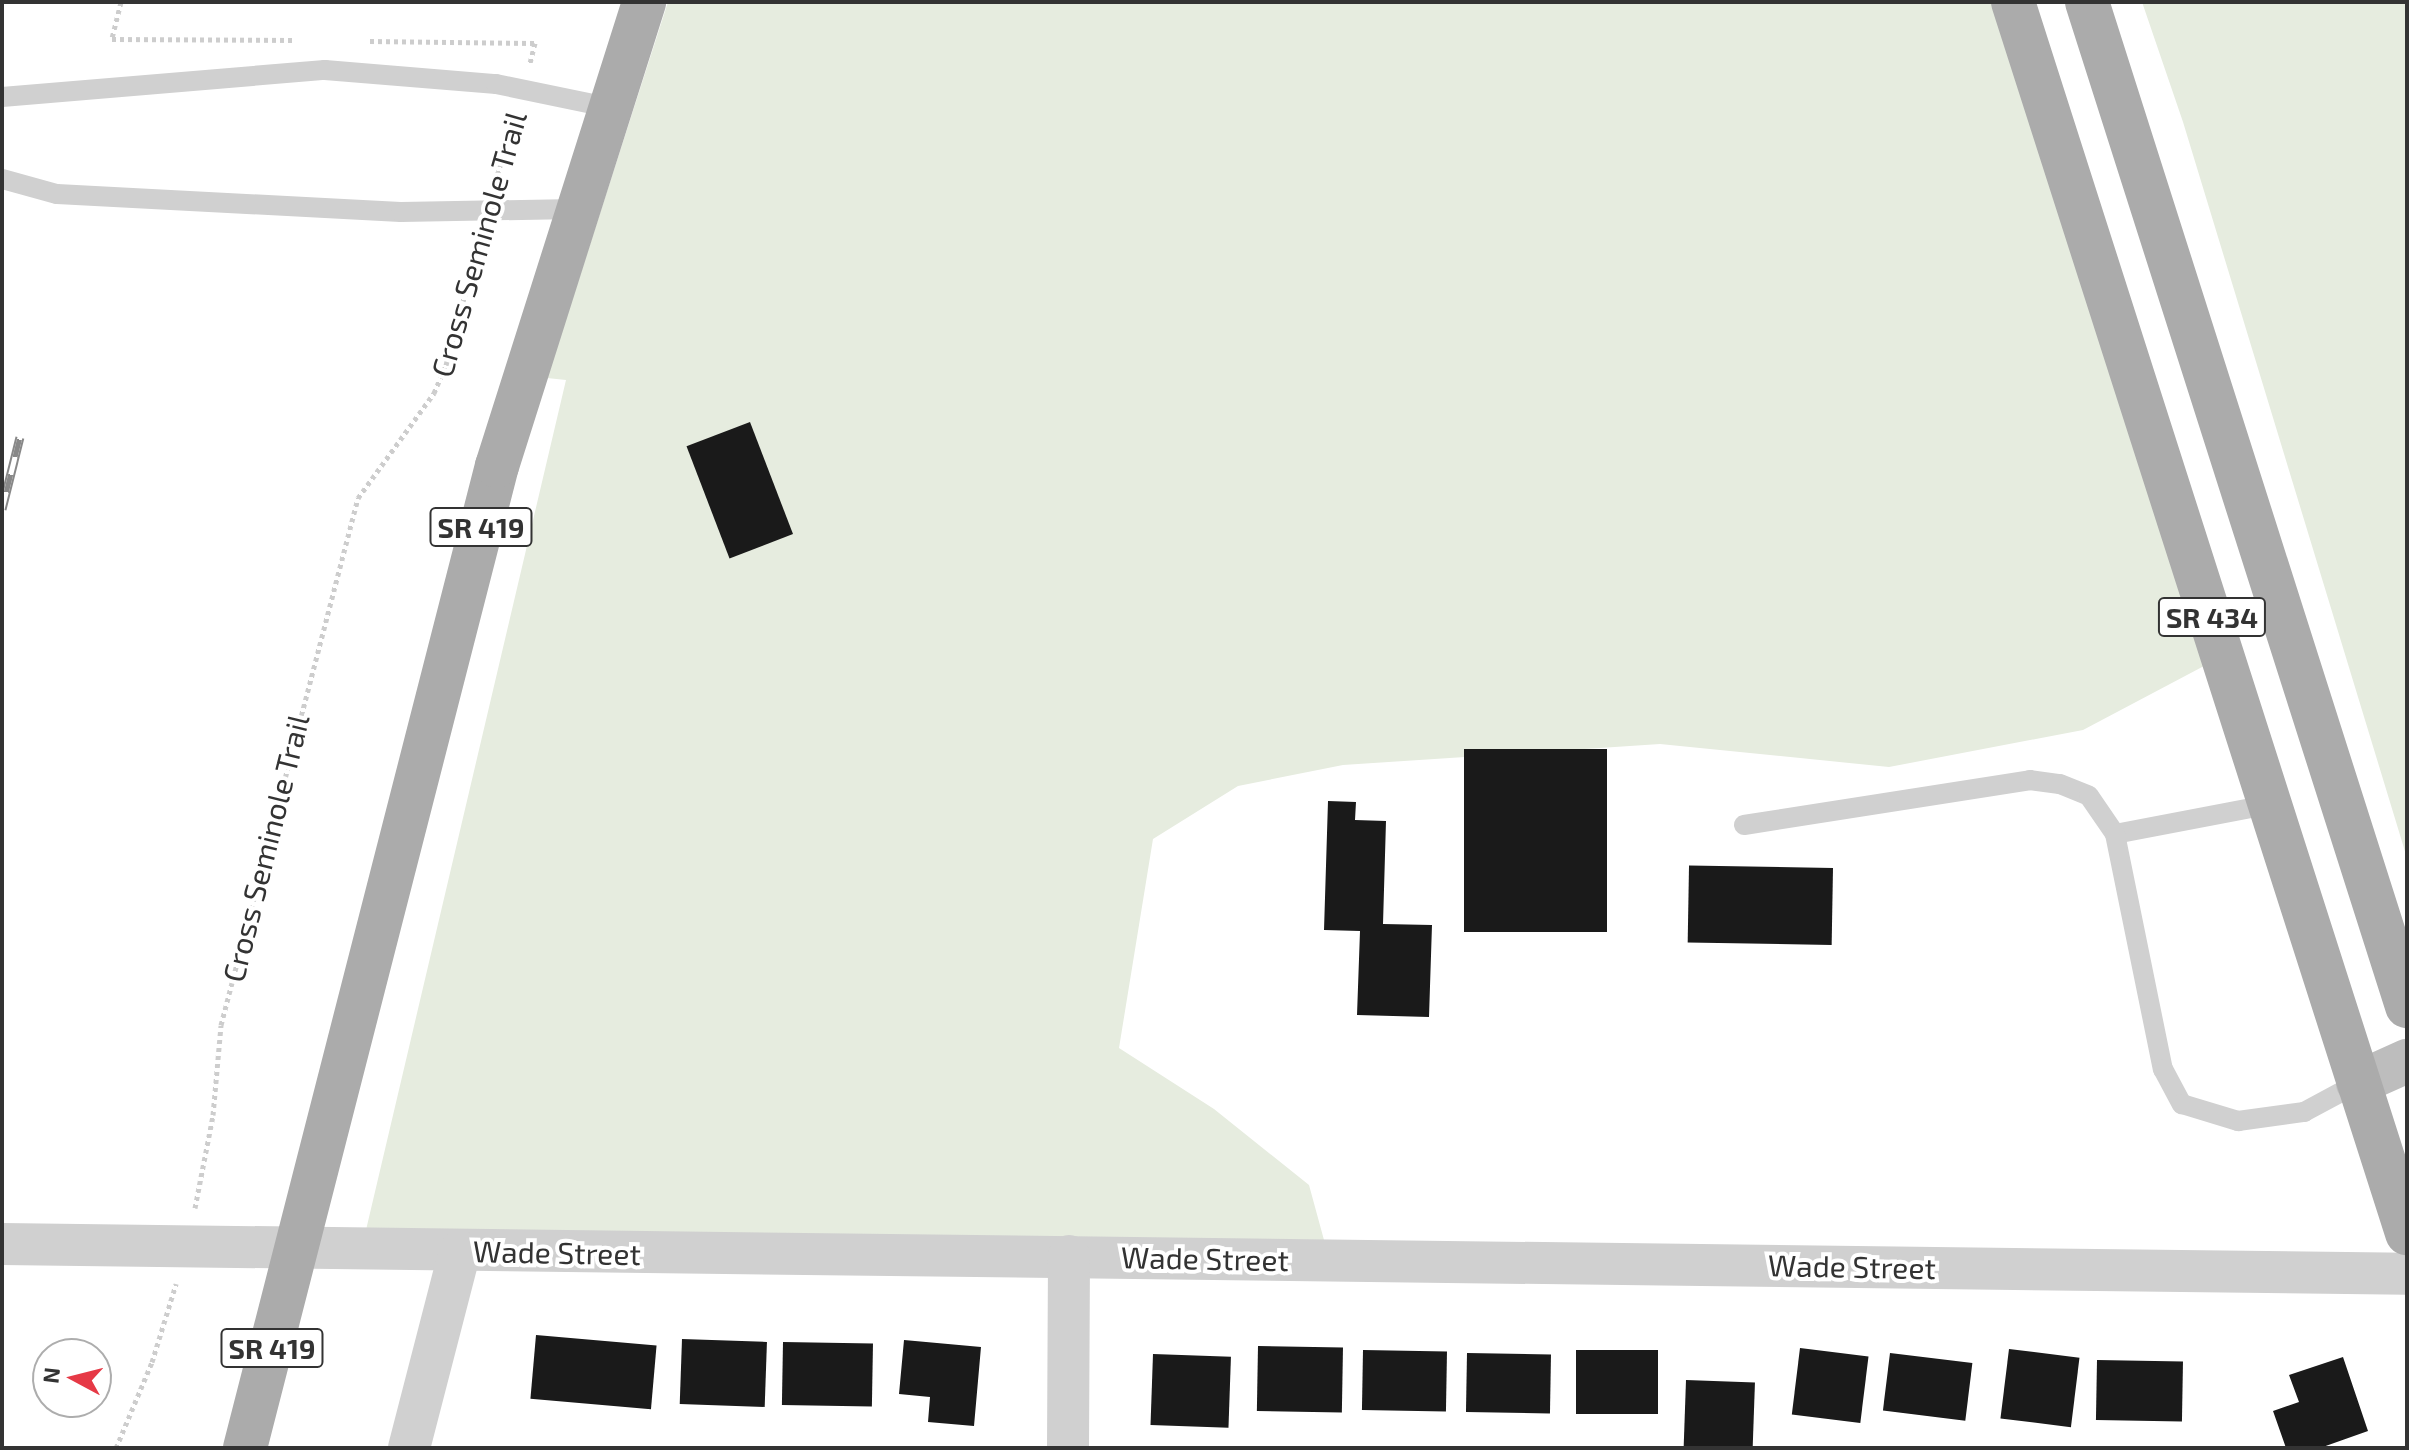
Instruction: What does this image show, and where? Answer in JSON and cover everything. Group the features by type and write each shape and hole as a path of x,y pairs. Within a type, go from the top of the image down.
{"main road":[{"name":"SR 419","path":"245,1448 497,466 607,107 644,2"},
{"name":"SR 434","path":"2013,2 2407,1233"},
{"name":"SR 434","path":"2087,2 2407,1006"}],"street":[{"path":"2358,1083 2407,1061"},
{"name":"Wade Street","path":"2,1244 2407,1274"},
{"path":"409,1448 460,1251"},
{"path":"1068,1448 1069,1256"}],"lane":[{"path":"2,97 325,70 523,90 607,107"},
{"path":"2,179 57,194 401,212 576,209"},
{"path":"1744,825 2030,780 2060,784 2089,796 2115,834 2163,1069 2182,1104 2238,1121 2304,1112 2358,1083"},
{"path":"2115,834 2272,804"}],"path":[{"path":"121,2 112,39 298,40"},
{"name":"Cross Seminole Trail","path":"196,1200 231,977 358,498 434,393 446,365 486,210 535,43 362,41"},
{"path":"116,1448 170,1306"}],"shaded area":[{"path":"668,2 1991,2 2204,666 2083,730 1889,767 1660,744 1343,765 1238,786 1153,839 1119,1048 1214,1109 1309,1185 1324,1240 366,1230 566,380 547,378"},
{"path":"2142,2 2407,2 2407,858 2183,122"}],"building":[{"path":"750,422 793,534 730,558 687,446"},
{"path":"1464,749 1607,749 1607,932 1464,932"},
{"path":"1328,801 1356,802 1355,820 1386,821 1383,924 1432,925 1429,1017 1357,1015 1360,931 1324,930"},
{"path":"1689,865 1833,868 1832,945 1688,942"},
{"path":"536,1335 657,1346 651,1409 530,1399"},
{"path":"682,1339 767,1342 765,1407 680,1404"},
{"path":"904,1340 981,1347 974,1426 928,1422 930,1397 899,1394"},
{"path":"783,1342 873,1344 872,1407 782,1405"},
{"path":"1258,1346 1343,1347 1342,1412 1257,1411"},
{"path":"1800,1348 1868,1356 1860,1423 1792,1415"},
{"path":"2009,1349 2079,1358 2071,1427 2000,1418"},
{"path":"1363,1350 1447,1351 1446,1411 1362,1410"},
{"path":"1576,1350 1658,1350 1658,1414 1576,1414"},
{"path":"1467,1353 1551,1354 1550,1413 1466,1412"},
{"path":"1890,1353 1972,1363 1965,1421 1883,1411"},
{"path":"1153,1354 1231,1357 1228,1428 1151,1425"},
{"path":"2343,1357 2368,1431 2320,1448 2286,1448 2273,1411 2299,1402 2289,1375"},
{"path":"2097,1360 2183,1362 2182,1421 2096,1420"},
{"path":"1686,1380 1755,1382 1753,1448 1684,1448"}],"railway":[{"path":"2,509 20,437"}]}
